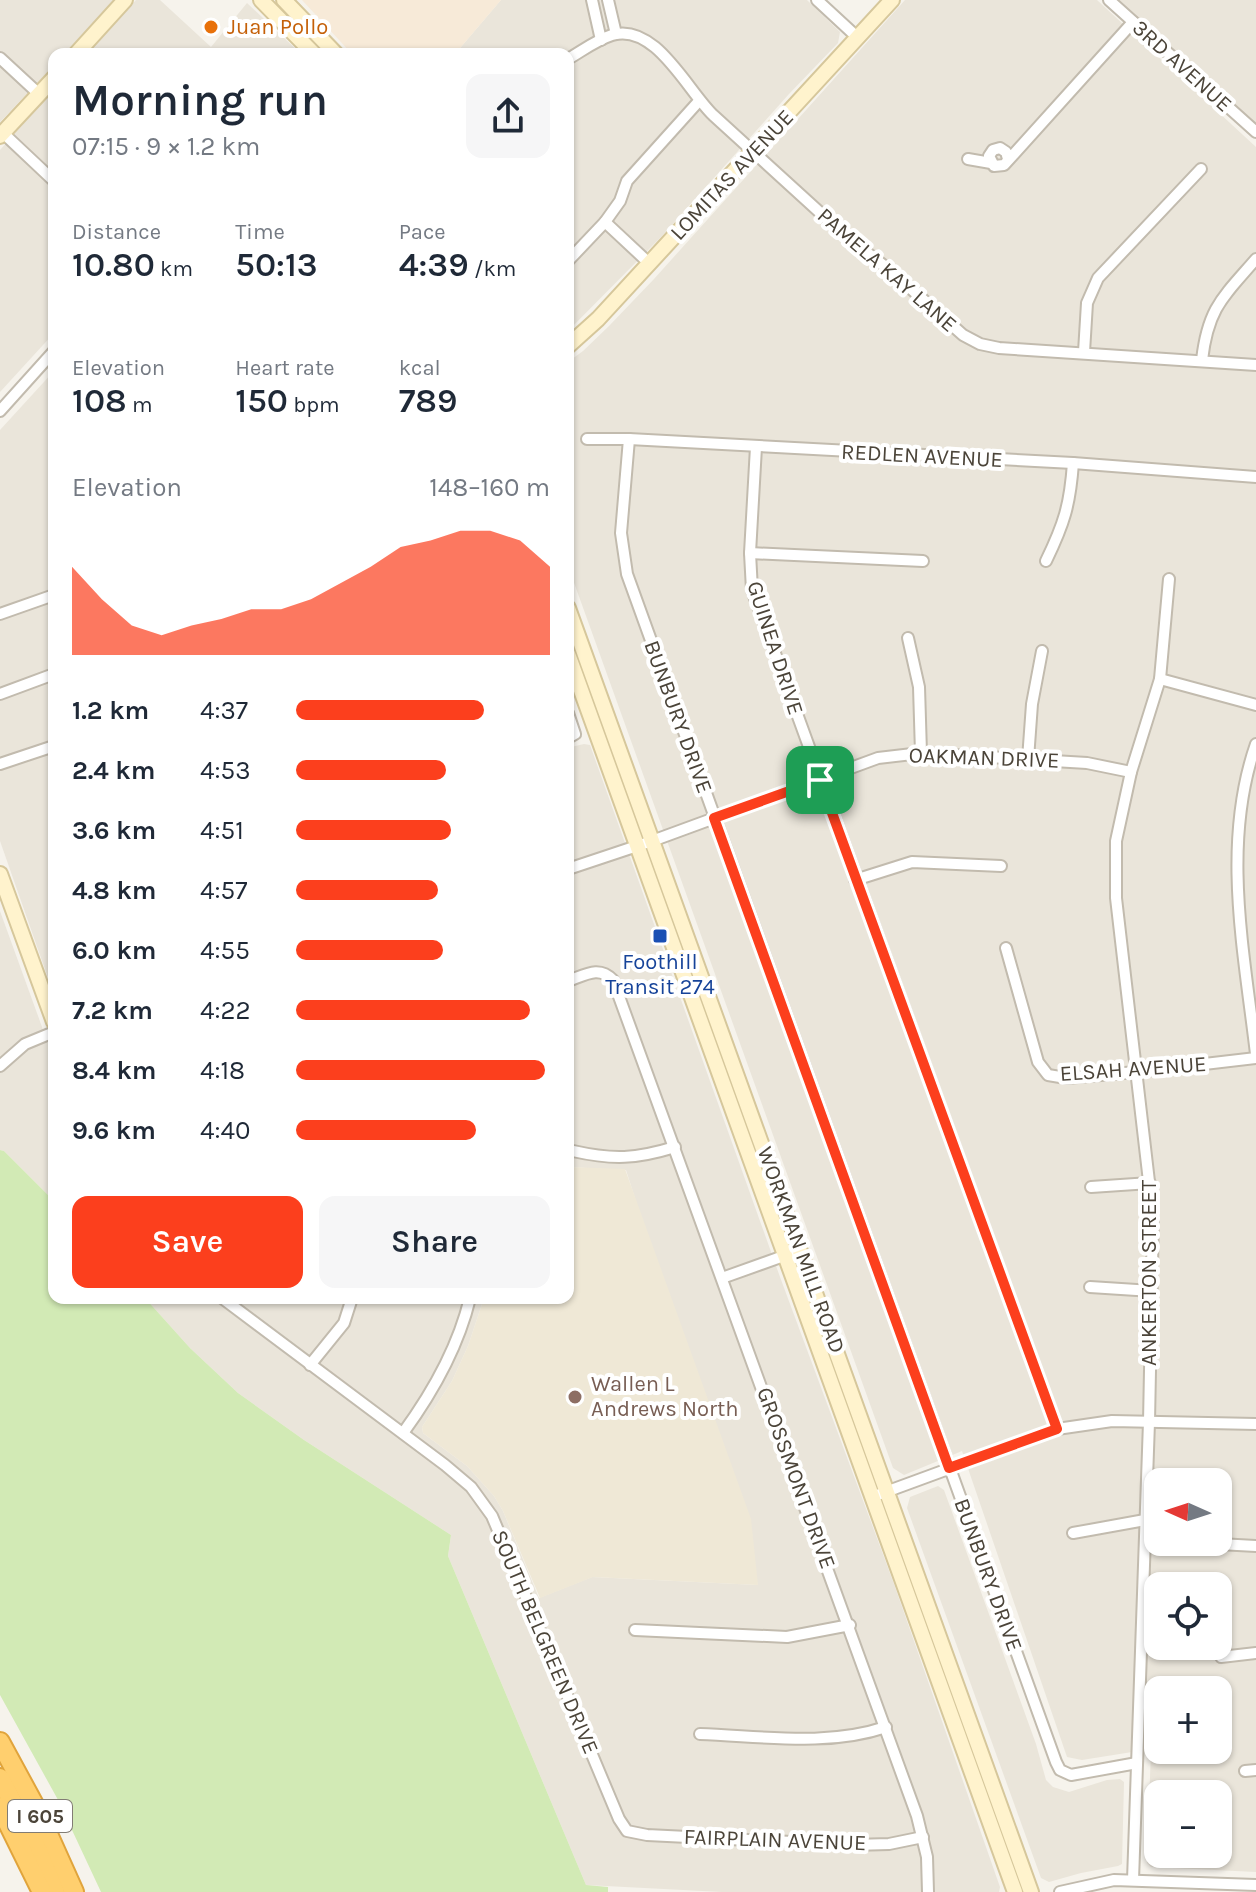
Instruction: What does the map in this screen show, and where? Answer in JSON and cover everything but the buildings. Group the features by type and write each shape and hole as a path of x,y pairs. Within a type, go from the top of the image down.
{"highway":[{"name":"I 605","path":"0,1742 38,1812 74,1892"},
{"path":"0,1760 33,1821 65,1892"},
{"path":"0,1778 36,1847 55,1892"},
{"name":"I 605","path":"0,1807 42,1892"}],"main road":[{"path":"81,48 125,0"},
{"path":"261,0 308,48"},
{"path":"284,0 328,48"},
{"name":"LOMITAS AVENUE","path":"574,341 650,264 892,0"},
{"path":"1,135 48,84"},
{"name":"WORKMAN MILL ROAD","path":"574,625 1031,1892"},
{"name":"WORKMAN MILL ROAD","path":"574,671 1015,1892"},
{"path":"0,874 48,1006"}],"street":[{"path":"592,0 601,40"},
{"path":"574,56 616,34 608,0"},
{"path":"817,0 857,37"},
{"name":"3RD AVENUE","path":"1109,0 1256,132"},
{"path":"968,159 1001,167 1133,22"},
{"name":"PAMELA KAY LANE","path":"616,34 637,35 662,53 699,101 753,152 849,239 891,271 963,335 980,344 999,348 1256,365"},
{"path":"0,58 39,94"},
{"path":"574,255 605,222 620,201 627,181 699,101"},
{"path":"1,135 48,176"},
{"path":"991,163 989,156 996,148 1003,149 1008,159"},
{"path":"1084,352 1087,303 1098,278 1201,169"},
{"path":"605,222 650,264"},
{"path":"1202,360 1206,330 1215,306 1256,259"},
{"path":"0,411 48,358"},
{"name":"REDLEN AVENUE","path":"587,439 1073,463 1256,477"},
{"name":"BUNBURY DRIVE","path":"629,439 621,533 627,574 1060,1770 1071,1775 1137,1763"},
{"name":"GUINEA DRIVE","path":"756,447 750,553 752,590 1057,1429"},
{"path":"1046,561 1065,522 1073,463"},
{"path":"750,553 923,561"},
{"name":"ANKERTON STREET","path":"1147,1468 1153,1216 1116,898 1116,841 1131,772 1160,679 1169,579"},
{"path":"0,614 48,597"},
{"path":"908,638 919,687 921,753"},
{"path":"1028,759 1032,704 1042,651"},
{"path":"0,694 48,676"},
{"path":"1160,679 1256,705"},
{"path":"1256,744 1240,812 1237,859 1256,1056"},
{"path":"0,764 48,748"},
{"name":"OAKMAN DRIVE","path":"574,867 878,758 921,753 1087,763 1131,772"},
{"path":"855,880 912,862 1001,866"},
{"name":"ELSAH AVENUE","path":"1006,948 1038,1062 1048,1075 1066,1078 1136,1072 1256,1056"},
{"name":"GROSSMONT DRIVE","path":"574,979 597,971 606,973 613,980 886,1727 923,1837 928,1892"},
{"path":"0,1066 25,1044 48,1034"},
{"path":"574,1151 625,1159 675,1147"},
{"path":"1091,1187 1150,1183"},
{"path":"722,1278 801,1250"},
{"path":"1090,1287 1152,1291"},
{"name":"SOUTH BELGREEN DRIVE","path":"230,1304 471,1487 492,1516 619,1819 627,1831"},
{"path":"310,1365 344,1323 350,1304"},
{"path":"403,1433 439,1377 468,1304"},
{"path":"872,1497 1057,1429 1100,1422 1256,1424"},
{"path":"1073,1533 1144,1520"},
{"path":"1232,1545 1256,1546"},
{"name":"ANKERTON STREET","path":"1133,1880 1144,1550"},
{"path":"635,1630 787,1637 850,1625"},
{"path":"1232,1656 1256,1653"},
{"path":"700,1734 827,1739 852,1737 886,1727"},
{"name":"FAIRPLAIN AVENUE","path":"627,1831 647,1835 853,1845 889,1844 923,1837"},
{"path":"1060,1892 1096,1883 1133,1880 1248,1887"}],"shaded area":[{"path":"0,0 115,0 70,48 48,48 48,71 0,122"},
{"path":"136,0 160,0 211,47 247,3 295,48 92,48"},
{"path":"302,0 501,0 460,48 346,48"},
{"path":"501,0 807,0 840,32 838,43 661,237 574,325 574,48 460,48"},
{"path":"905,0 1097,0 1256,147 1256,1872 1172,1868 1232,1868 1232,1780 1150,1780 1150,1764 1232,1764 1232,1676 1144,1676 1144,1750 1082,1760 1067,1757 962,1451 904,1475 893,1468 574,583 574,358 654,279"},
{"path":"1119,0 1256,0 1256,125"},
{"path":"48,97 48,340 0,392 0,150"},
{"path":"48,378 48,978 0,841 0,430"},
{"path":"584,744 590,745 780,1277 894,1584 1000,1887 999,1892 722,1892 586,1885 448,1556 451,1535 304,1440 238,1393 190,1348 150,1304 482,1304 452,1381 422,1427 423,1433 467,1466 494,1496 539,1598 592,1577 758,1585 626,1170 574,1167 574,746"},
{"path":"0,911 48,1043 48,1195 0,1150"},
{"name":"Wallen L Andrews North","path":"574,1167 625,1169 751,1519 758,1585 593,1577 540,1598 494,1496 467,1466 423,1433 422,1427 452,1381 482,1304 574,1304"},
{"path":"938,1486 944,1490 1036,1744 1046,1780 1053,1787 1069,1792 1107,1780 1120,1779 1124,1782 1122,1864 1118,1866 1049,1882 1041,1878 907,1508 910,1497"}],"green space":[{"path":"0,1150 48,1195 48,1304 150,1304 190,1348 238,1393 304,1440 451,1535 448,1556 586,1885 608,1887 608,1892 101,1892 57,1798 0,1695"}],"place":[{"name":"Juan Pollo","path":"211,27"},
{"name":"Foothill Transit 274","path":"660,936"},
{"name":"Wallen L Andrews North","path":"575,1397"}],"route":[{"path":"820,780 1057,1429 949,1468 714,818 820,780"}]}
